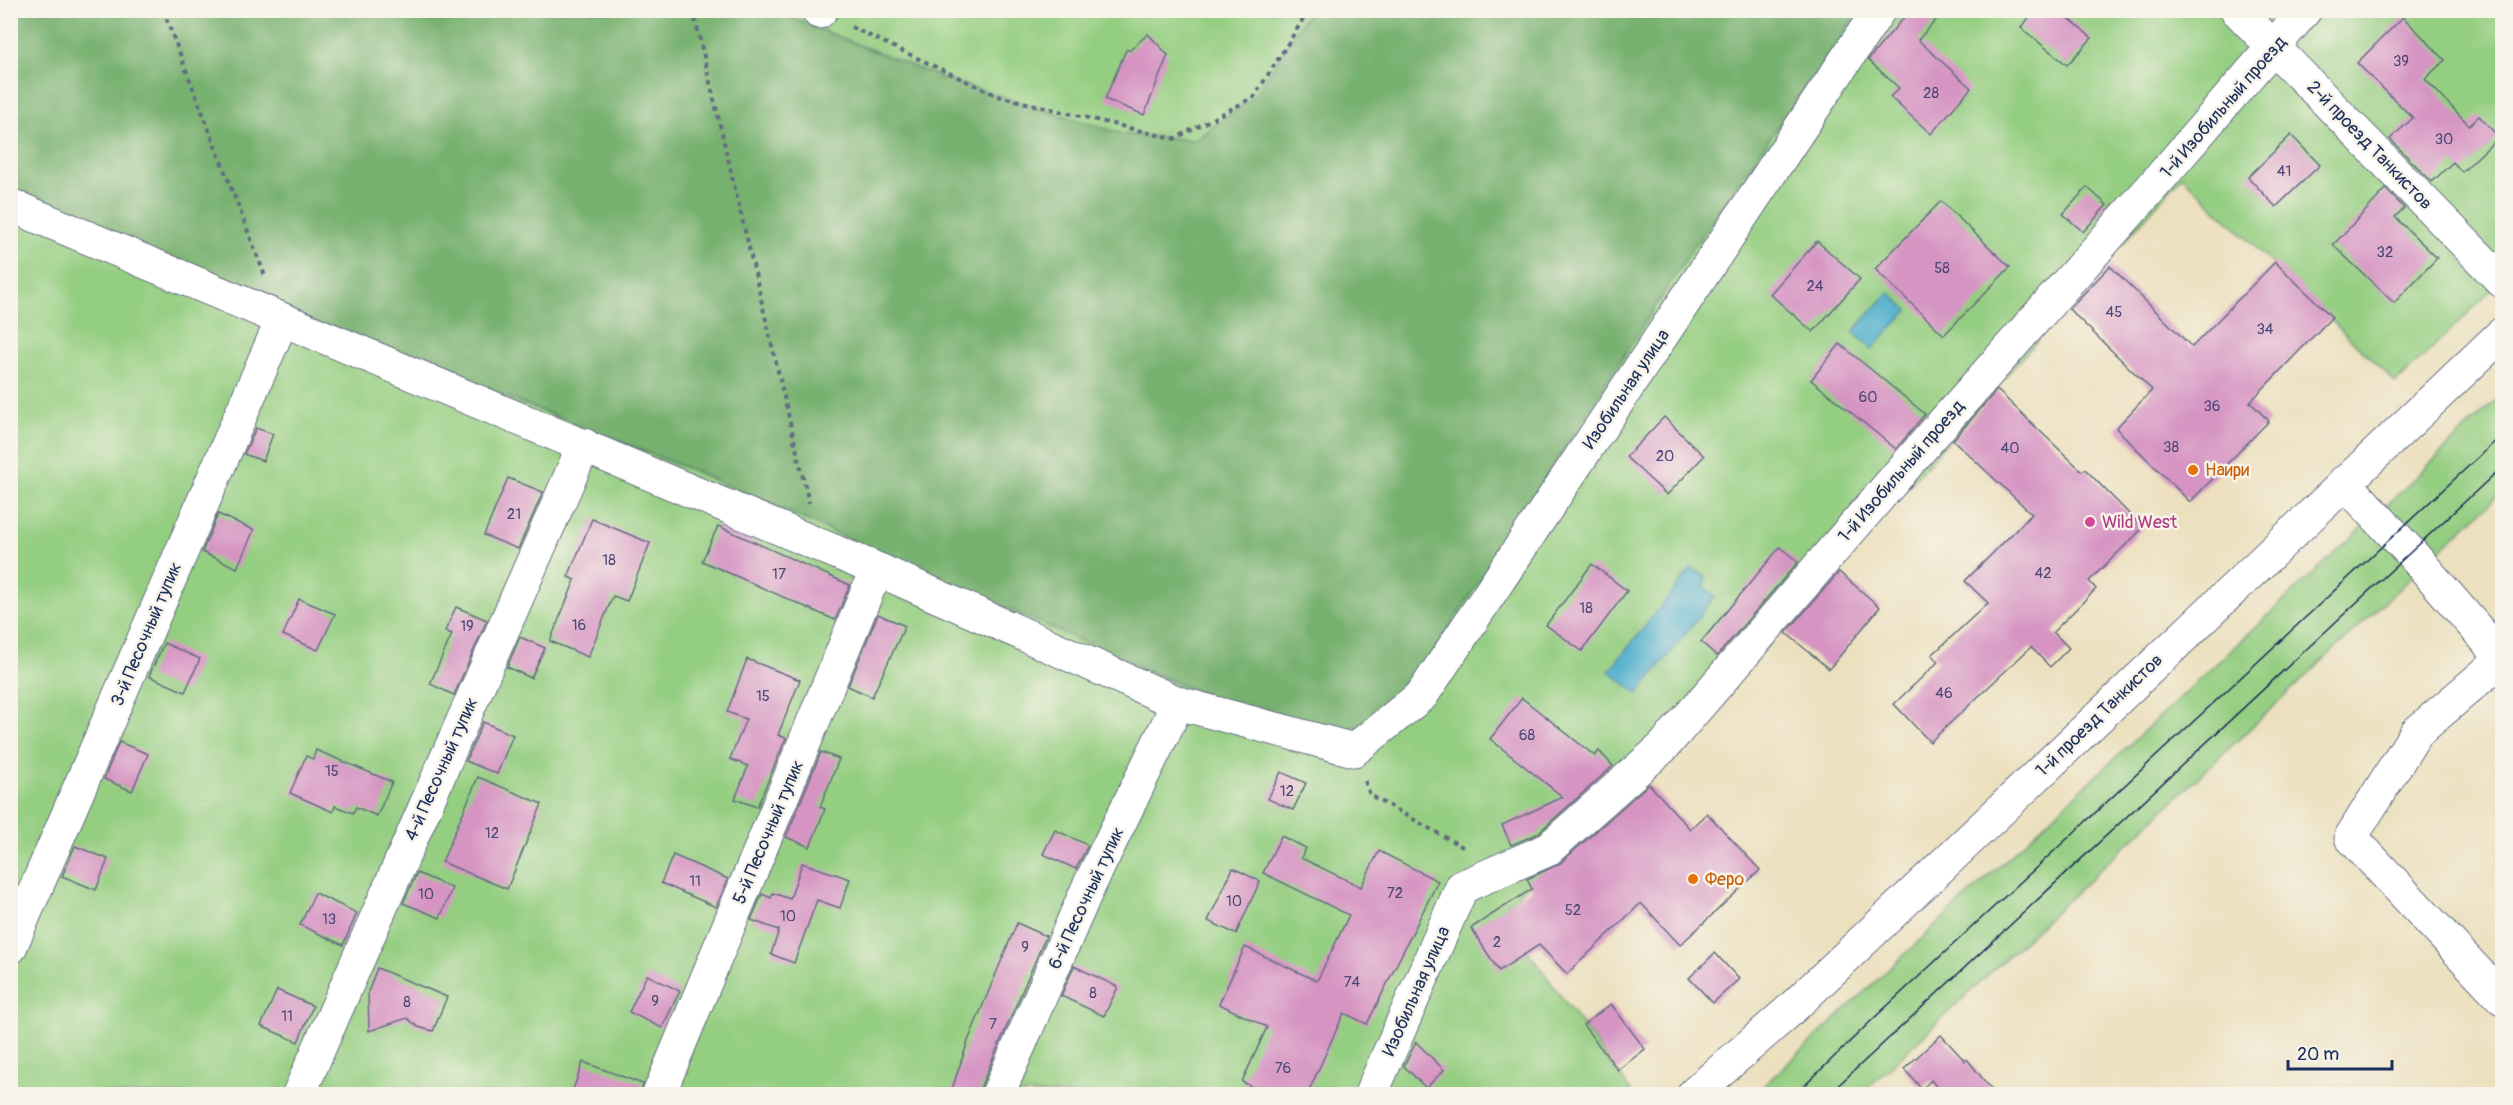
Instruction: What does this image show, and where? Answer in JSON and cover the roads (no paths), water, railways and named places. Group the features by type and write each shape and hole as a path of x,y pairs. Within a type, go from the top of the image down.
{"street":[{"name":"Изобильная улица","path":"1178,703 1354,750 1422,695 1880,10"},
{"name":"2-й проезд Танкистов","path":"2237,10 2502,281"},
{"name":"1-й Изобильный проезд","path":"1476,881 1547,850 1663,747 1934,433 2275,47 2305,10"},
{"path":"10,205 881,571 1178,703"},
{"name":"3-й Песочный тупик","path":"10,948 282,320"},
{"name":"1-й проезд Танкистов","path":"1694,1095 1789,1011 2502,334"},
{"name":"4-й Песочный тупик","path":"299,1095 571,469 584,445"},
{"path":"2344,482 2412,554 2502,658 2416,733 2351,837 2502,999"},
{"name":"5-й Песочный тупик","path":"659,1095 869,587 881,571"},
{"name":"6-й Песочный тупик","path":"998,1095 1087,890 1178,703"},
{"name":"Изобильная улица","path":"1371,1095 1476,881"}],"water":[{"path":"1889,292 1908,310 1872,349 1853,332"},
{"path":"1692,568 1706,577 1704,587 1715,596 1638,694 1609,671"}],"tram line":[{"path":"1796,1094 1872,1020 2502,435"},
{"path":"1829,1094 2502,467"}],"place":[{"name":"Наири","path":"2193,470"},
{"name":"Wild West","path":"2090,522"},
{"name":"Феро","path":"1693,879"}]}
